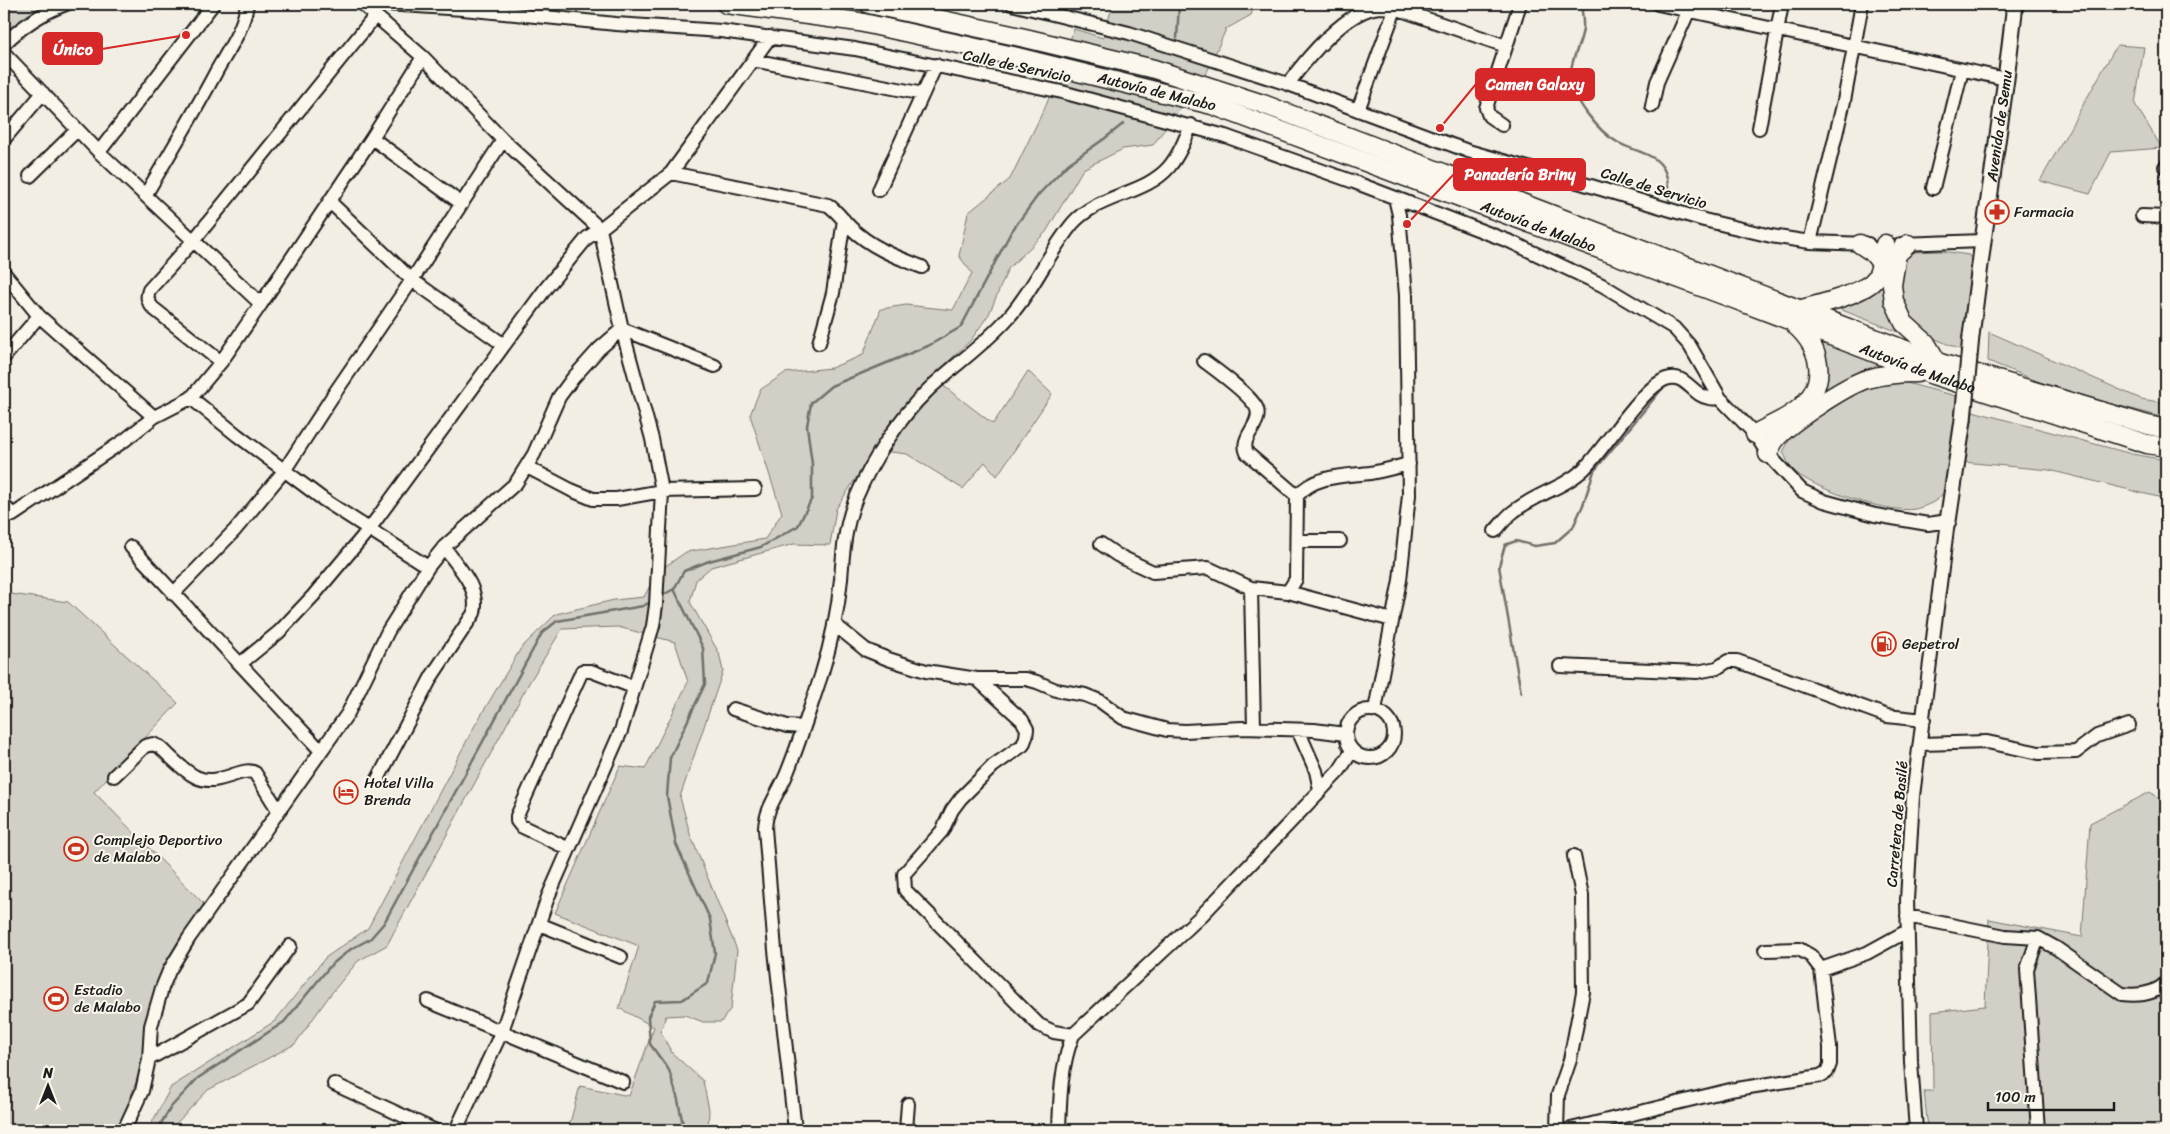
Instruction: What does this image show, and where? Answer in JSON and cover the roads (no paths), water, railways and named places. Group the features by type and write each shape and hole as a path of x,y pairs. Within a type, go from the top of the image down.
{"highway":[{"name":"Autovía de Malabo","path":"726,4 859,22 1012,56 1212,105 1795,315 2033,409 2147,444 2166,447"},
{"name":"Autovía de Malabo","path":"869,4 1025,38 1154,69 1263,104 1477,184 1795,315"},
{"path":"1860,244 1872,252 1880,262"},
{"path":"1755,434 1797,410 1810,396 1817,380 1819,364 1816,351 1795,315 1868,286 1878,275 1885,244"},
{"path":"1768,454 1774,441 1788,428 1855,384 1869,378 1895,373 1935,369 1926,343 1904,323 1894,301 1892,285 1897,254 1908,244"},
{"name":"Autovía de Malabo","path":"1935,369 2148,425 2166,428"}],"main road":[{"name":"Avenida de Semu","path":"1948,521 1963,420 1971,336 2015,4"}],"street":[{"path":"4,44 33,20 49,10 66,4"},
{"path":"98,152 213,4"},
{"path":"146,194 192,117 238,32 245,16 247,4"},
{"path":"362,4 423,57 504,140 600,229 622,329 652,439 662,491 657,599 653,626 633,687 628,710 548,897 502,1031 456,1130"},
{"name":"Calle de Servicio","path":"386,4 721,31 855,49 1062,92 1191,126 1258,147 1511,242 1558,263 1652,314 1674,328 1690,346 1720,398 1755,434 1768,454 1802,492 1855,511 1928,524 1948,521"},
{"name":"Calle de Servicio","path":"1012,4 1129,33 1288,84 1468,151 1704,220 1771,236 1810,242 1908,244 1983,241"},
{"path":"1502,124 1489,116 1486,108 1520,4"},
{"path":"1658,4 1698,9 1777,30 2006,79"},
{"path":"1759,128 1782,4"},
{"path":"1810,242 1844,101 1862,4"},
{"path":"1288,84 1307,57 1350,19 1378,7 1396,6 1506,46"},
{"path":"1358,110 1396,6"},
{"path":"1652,106 1657,82 1698,9"},
{"path":"221,362 148,302 147,296 376,15"},
{"path":"240,664 279,632 313,596 370,528 445,428 504,344 587,238 671,173 770,37"},
{"path":"4,53 98,152 146,194 261,304"},
{"path":"7,514 125,440 154,417 191,398 221,362 261,304 372,138 423,57"},
{"path":"753,60 923,94"},
{"path":"879,190 936,65"},
{"path":"1933,188 1962,70"},
{"path":"4,139 43,93"},
{"path":"795,1130 775,950 765,816 786,776 825,664 834,624 841,578 842,551 855,499 870,469 907,414 927,392 967,358 1008,318 1075,222 1103,201 1145,184 1169,168 1191,126"},
{"path":"30,176 77,130"},
{"path":"372,138 462,204"},
{"path":"173,594 235,530 284,471 504,140"},
{"path":"671,173 828,205 836,210 870,244 892,256 922,267"},
{"path":"1375,710 1400,580 1407,520 1409,464 1406,295 1399,215 1401,200"},
{"path":"330,202 412,280 504,344"},
{"path":"2142,216 2166,217"},
{"path":"819,343 833,293 844,220"},
{"path":"4,273 39,316 154,417"},
{"path":"4,357 39,316"},
{"path":"622,329 715,366"},
{"path":"124,1130 140,1098 149,1059 152,1026 169,971 189,938 278,810 348,714 388,631 428,567 444,547 516,483 527,467 564,391 599,349 622,329"},
{"path":"1204,361 1250,398 1257,408 1258,418 1245,443 1247,453 1298,496"},
{"path":"1495,531 1513,512 1561,486 1583,470 1603,448 1629,412 1655,386 1666,379 1679,378 1708,398 1720,398"},
{"path":"191,398 324,500 428,567"},
{"path":"1288,592 1296,579 1298,496 1304,488 1338,476 1371,473 1409,464"},
{"path":"527,467 593,499 617,499 662,491 755,489"},
{"name":"Carretera de Basilé","path":"1916,1130 1911,1062 1907,916 1914,796 1948,521"},
{"path":"1298,541 1340,541"},
{"path":"1101,544 1152,572 1208,568 1252,588 1288,592 1392,620"},
{"path":"131,547 321,751"},
{"path":"378,779 432,676 474,613 476,603 474,592 444,547"},
{"path":"1252,588 1254,728"},
{"path":"834,624 866,650 888,659 926,671 976,679 1026,679 1056,690 1085,695 1100,701 1123,718 1167,730 1254,728 1314,730 1345,734"},
{"path":"1560,666 1697,672 1717,668 1728,661 1737,660 1887,716 1924,720"},
{"path":"569,850 522,826 517,821 517,816 582,671 591,671 633,687"},
{"path":"976,679 1022,720 1027,729 1026,737 1022,744 993,766 961,798 952,810 942,831 904,874 905,890 1039,1025 1054,1032 1074,1035"},
{"path":"732,709 787,726 804,727"},
{"path":"1368,709 1375,710 1387,716 1391,722 1394,736 1392,743 1382,755 1374,758 1359,756 1352,751 1346,740 1346,727 1354,715 1368,709"},
{"path":"1921,744 1987,742 2039,752 2076,752 2098,736 2129,725"},
{"path":"1298,730 1316,771 1320,790"},
{"path":"114,776 145,746 153,744 160,746 196,777 207,780 224,779 245,770 255,773 278,810"},
{"path":"1059,1130 1062,1078 1068,1047 1074,1035 1202,915 1339,771 1352,751"},
{"path":"1557,1130 1558,1095 1570,1060 1583,992 1582,895 1574,856"},
{"path":"1907,916 2006,936 2038,938 2056,948 2122,994 2135,996 2150,993 2166,984"},
{"path":"540,924 620,957"},
{"path":"1821,969 1867,953 1907,931"},
{"path":"2038,938 2027,968 2038,1130"},
{"path":"149,1059 248,1004 290,946"},
{"path":"1567,1130 1730,1090 1820,1076 1827,1072 1830,1064 1830,1047 1821,969 1811,956 1799,949 1765,950"},
{"path":"428,1001 623,1082"},
{"path":"334,1084 434,1130"},
{"path":"906,1130 908,1104"}],"waterway":[{"path":"1177,38 1179,4"},
{"path":"1581,4 1583,30 1571,73 1576,96 1588,115 1602,131 1622,145 1652,157 1661,165 1667,177 1669,201"},
{"path":"684,1130 669,1070 650,1044 648,1017 655,1001 682,1000 708,983 715,953 710,919 676,844 667,796 670,758 705,684 703,648 674,589 684,571 709,561 761,547 798,526 812,498 812,464 807,426 811,403 831,386 928,346 961,327 1011,232 1039,194 1068,164 1123,124"},
{"path":"1521,693 1499,566 1505,545 1516,541 1535,546 1555,543 1573,527 1583,505 1594,471 1661,390"},
{"path":"661,596 674,589"},
{"path":"157,1130 171,1107 198,1078 284,1022 331,965 351,949 370,939 384,923 542,633 557,621 643,606 652,601"}],"place":[{"name":"Único","path":"186,35"},
{"name":"Camen Galaxy","path":"1440,128"},
{"name":"Farmacia","path":"1997,212"},
{"name":"Panadería Briny","path":"1407,224"},
{"name":"Gepetrol","path":"1884,644"},
{"name":"Hotel Villa Brenda","path":"346,792"},
{"name":"Complejo Deportivo de Malabo","path":"76,849"},
{"name":"Estadio de Malabo","path":"56,999"}]}
